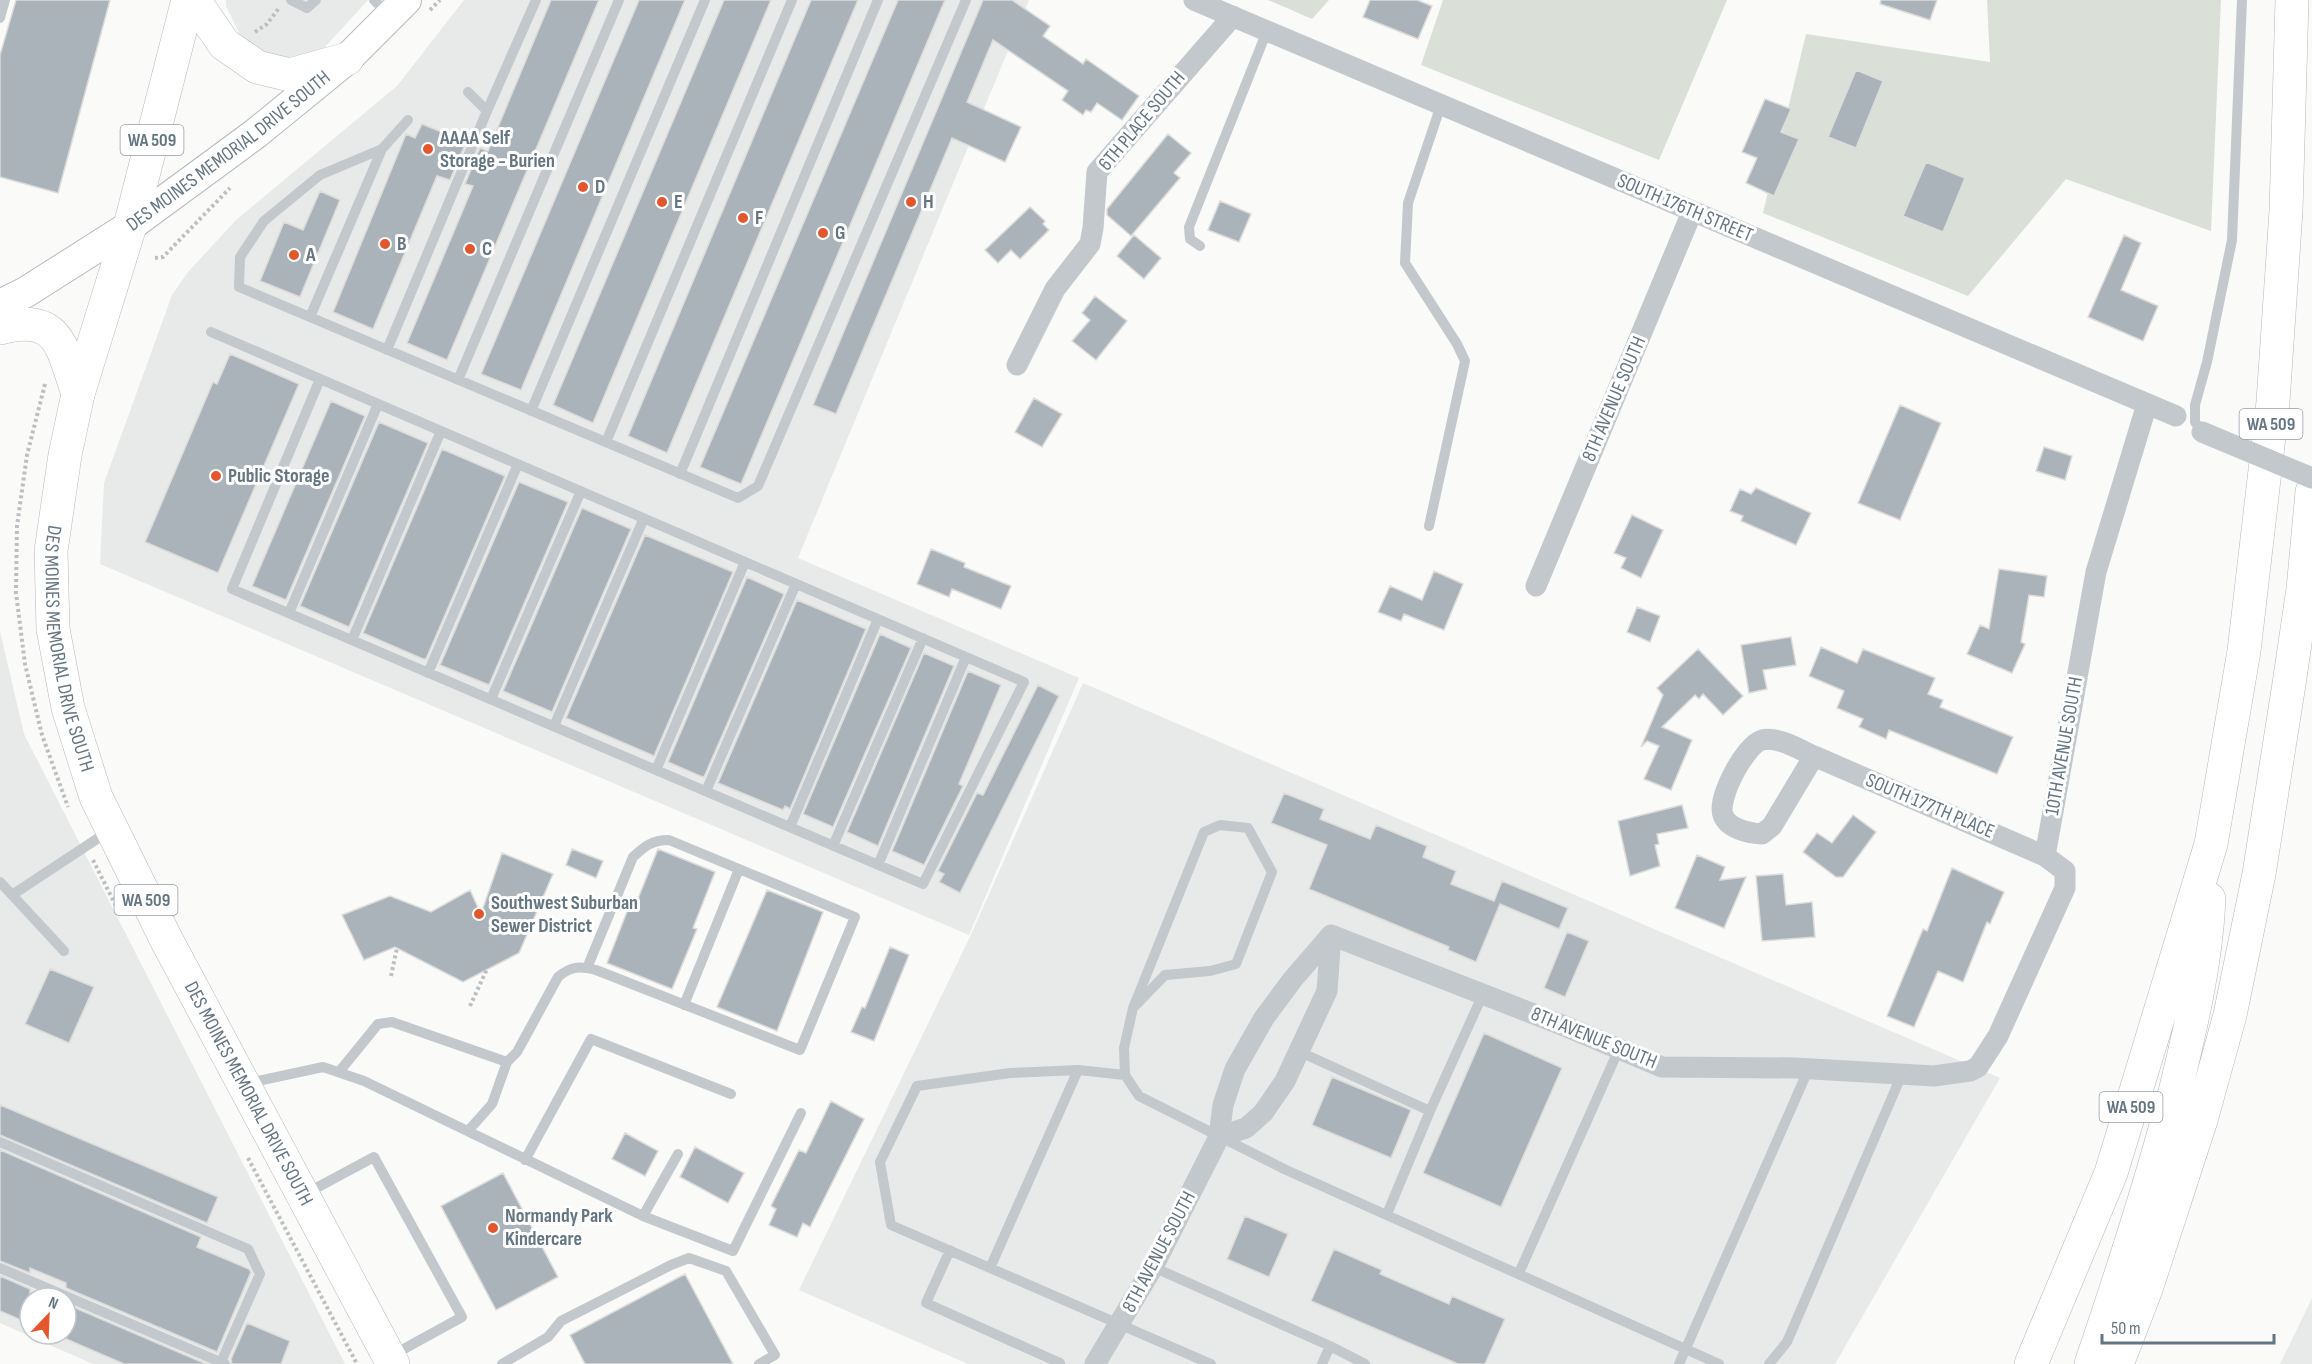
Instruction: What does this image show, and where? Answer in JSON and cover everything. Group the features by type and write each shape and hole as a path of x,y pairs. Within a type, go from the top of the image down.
{"main road":[{"name":"WA 509","path":"130,226 188,0"},
{"path":"194,0 224,44 258,67 290,75 347,59"},
{"name":"WA 509","path":"2031,1364 2111,1173 2211,844 2244,651 2273,402 2286,211 2292,0"},
{"name":"DES MOINES MEMORIAL DRIVE SOUTH","path":"388,1360 166,939 96,797 68,708 53,629 51,551 65,455 78,394 130,226 255,134 347,59 390,5"},
{"path":"0,305 26,292 130,226"},
{"path":"0,328 28,323 41,326 49,331 61,343 78,394"},
{"path":"2117,1364 2146,1289 2201,1120 2230,1016 2259,874 2303,589 2312,492"},
{"path":"2091,1364 2134,1239 2156,1164 2196,1007 2207,926 2211,844"}],"street":[{"name":"SOUTH 176TH STREET","path":"1194,0 2176,416"},
{"name":"6TH PLACE SOUTH","path":"1017,365 1055,289 1090,244 1097,172 1233,16"},
{"name":"8TH AVENUE SOUTH","path":"1536,586 1692,212"},
{"name":"10TH AVENUE SOUTH","path":"2045,855 2096,572 2147,404"},
{"path":"2202,432 2312,478"},
{"name":"SOUTH 177TH PLACE","path":"1814,756 1772,826 1762,834 1741,830 1723,815 1722,802 1741,759 1749,747 1762,740 1781,742 1814,756 2045,855"},
{"name":"8TH AVENUE SOUTH","path":"1095,1364 1153,1267 1219,1137 1223,1105 1232,1078 1252,1038 1293,979 1331,935 1662,1067 1809,1068 1934,1076 1970,1071 1978,1067 1998,1036 2066,888 2065,871 2045,855"},
{"path":"1219,1137 1246,1128 1263,1113 1285,1081 1327,991 1331,935"}],"lane":[{"path":"0,18 5,0"},
{"path":"291,0 307,8 316,0"},
{"path":"387,350 536,0"},
{"path":"458,380 619,0"},
{"path":"531,411 705,0"},
{"path":"606,442 792,0"},
{"path":"680,474 878,0"},
{"path":"382,148 320,175 264,221 240,257 239,287 738,498 758,486 966,0"},
{"path":"2202,432 2195,422 2195,405 2207,362 2232,240 2242,0"},
{"path":"1200,246 1190,239 1189,227 1267,31"},
{"path":"468,92 488,111"},
{"path":"1429,526 1465,361 1457,344 1405,263 1408,203 1441,105"},
{"path":"310,317 382,148 408,120"},
{"path":"211,332 1024,682 923,884 232,589 320,379"},
{"path":"289,613 378,404"},
{"path":"352,640 441,431"},
{"path":"428,673 518,464"},
{"path":"491,699 581,491"},
{"path":"554,726 644,518"},
{"path":"656,770 745,562"},
{"path":"706,791 796,584"},
{"path":"790,827 878,619"},
{"path":"833,846 922,638"},
{"path":"878,865 966,657"},
{"path":"1133,1008 1166,975 1210,971 1236,964 1272,872 1248,828 1220,825 1204,832 1133,1008 1124,1048 1125,1075 1139,1096 1284,1169 1719,1364"},
{"path":"12,895 112,829"},
{"path":"468,1131 492,1104 507,1062 517,1053 558,977 567,969 578,966 587,968 800,1050 855,917 669,840 657,840 646,844 633,857 587,968"},
{"path":"684,1005 739,869"},
{"path":"0,882 64,951"},
{"path":"1387,1214 1483,994"},
{"path":"339,1072 378,1024 392,1022 507,1062"},
{"path":"525,1160 591,1039 731,1094"},
{"path":"1519,1273 1619,1048"},
{"path":"1300,1052 1430,1111"},
{"path":"243,1084 323,1067 339,1072 363,1081 643,1216 733,1251 801,1113"},
{"path":"1679,1364 1809,1068"},
{"path":"1125,1075 1078,1070 1010,1073 917,1086 879,1162 891,1225 1211,1364"},
{"path":"990,1268 1078,1070"},
{"path":"1769,1364 1787,1342 1902,1074"},
{"path":"0,1142 248,1249 260,1274 223,1363 0,1268"},
{"path":"643,1216 678,1154"},
{"path":"303,1195 374,1157 462,1317 388,1360"},
{"path":"950,1251 926,1303 1060,1363"},
{"path":"502,1364 548,1337 561,1321 689,1258 726,1271 775,1355 759,1364"},
{"path":"1153,1267 1330,1346 1365,1364"},
{"path":"1322,1364 1330,1346"}],"path":[{"path":"252,34 267,24 286,0"},
{"path":"391,976 397,948"},
{"path":"470,1006 487,969"}],"shaded area":[{"path":"226,0 368,0 324,48 292,62 270,61 243,41 226,6"},
{"path":"464,0 1029,0 798,558 1079,678 969,935 100,564 104,483 172,295 188,272 236,220 397,86"},
{"path":"1268,0 1329,0 1312,19"},
{"path":"1443,0 1727,0 1659,160 1421,65"},
{"path":"1987,0 2221,0 2211,231 2066,179 1968,296 1763,213 1806,34 1990,62"},
{"path":"0,631 24,734 345,1364 93,1364 52,1346 78,1346 78,1286 18,1286 18,1331 0,1323"},
{"path":"1083,683 2000,1078 1835,1364 968,1364 799,1290 969,939"},
{"path":"2312,1298 2312,1364 2280,1364"}],"building":[{"path":"16,0 110,0 58,193 0,177 0,55"},
{"name":"C","path":"551,0 599,0 447,360 407,343 473,186 465,184 480,148 488,151"},
{"name":"D","path":"639,0 685,0 521,390 481,374"},
{"name":"E","path":"724,0 771,0 593,423 553,405"},
{"name":"F","path":"811,0 858,0 667,453 628,436"},
{"name":"G","path":"898,0 945,0 741,484 700,467"},
{"path":"983,0 1012,0 1050,26 1043,36 1083,64 1086,59 1139,96 1122,120 1097,103 1091,112 1086,110 1083,115 1062,100 1068,91 993,40 967,102 1021,127 1005,162 952,138 836,414 813,405"},
{"path":"1370,0 1417,0 1432,6 1418,39 1363,17"},
{"path":"1881,0 1937,0 1930,20 1880,4"},
{"path":"1856,70 1883,81 1856,148 1828,137"},
{"path":"1765,99 1791,109 1781,132 1799,139 1774,196 1746,183 1757,158 1742,152"},
{"name":"B","path":"422,124 466,142 450,180 437,176 373,329 333,312 406,134 415,138"},
{"path":"1168,134 1191,153 1174,173 1180,178 1131,236 1107,215 1107,209"},
{"path":"1926,162 1965,178 1943,232 1903,216"},
{"name":"A","path":"320,191 340,200 300,297 260,281 284,222 303,230"},
{"path":"1220,201 1251,214 1239,242 1208,230"},
{"path":"1030,207 1045,221 1043,224 1049,230 1020,259 1011,250 998,263 985,250"},
{"path":"1134,235 1161,258 1144,279 1117,256"},
{"path":"2124,235 2141,243 2121,290 2158,306 2143,341 2088,317"},
{"path":"1095,296 1127,321 1096,360 1072,341 1090,320 1082,313"},
{"name":"Public Storage","path":"230,354 299,384 218,573 145,542 213,382 217,384"},
{"path":"1034,398 1062,414 1042,447 1015,432"},
{"path":"331,401 365,416 286,600 252,586"},
{"path":"1900,405 1941,423 1900,520 1858,503"},
{"path":"379,422 428,443 349,627 300,606"},
{"path":"2044,447 2072,456 2065,480 2036,471"},
{"path":"442,449 505,476 426,659 423,659 363,633"},
{"path":"519,482 568,502 489,685 440,665"},
{"path":"1756,488 1811,513 1796,545 1741,521 1743,516 1730,511 1740,489 1751,494"},
{"path":"582,508 631,529 552,712 503,691"},
{"path":"1632,515 1663,530 1641,578 1621,568 1626,558 1614,553"},
{"path":"645,535 733,572 654,756 566,718"},
{"path":"931,549 965,563 964,567 1011,586 1001,609 952,589 949,597 917,584"},
{"path":"1999,569 2047,576 2044,597 2029,595 2021,642 2025,644 2012,673 1967,654 1980,625 1989,629"},
{"path":"1434,571 1463,584 1444,630 1404,614 1401,621 1378,612 1390,586 1422,600"},
{"path":"747,577 784,594 704,777 668,762"},
{"path":"797,600 866,629 790,809 785,806 783,810 718,783"},
{"path":"1637,607 1660,616 1650,642 1627,632"},
{"path":"880,634 911,648 833,827 803,814"},
{"path":"1791,637 1796,665 1763,670 1767,689 1749,693 1741,645"},
{"path":"1821,647 1857,663 1863,649 1935,678 1928,694 1943,700 1940,707 2013,737 1997,774 1889,730 1886,739 1859,727 1863,719 1837,708 1844,691 1809,676"},
{"path":"1698,649 1743,696 1723,715 1703,694 1699,699 1695,695 1662,727 1692,740 1671,790 1644,779 1659,746 1647,741 1641,747 1663,695 1657,688"},
{"path":"924,653 954,666 878,846 847,832"},
{"path":"968,671 1001,685 959,784 963,786 924,865 892,851"},
{"path":"1038,685 1059,696 960,893 939,882 944,874 938,871 977,793 983,795"},
{"path":"1284,793 1324,809 1320,819 1370,839 1376,825 1427,846 1423,857 1456,871 1451,884 1494,901 1502,881 1568,908 1559,929 1500,904 1476,962 1448,950 1449,947 1309,889 1327,845 1271,823"},
{"path":"1682,805 1688,828 1657,834 1659,844 1655,845 1660,866 1630,876 1618,821"},
{"path":"1853,815 1876,832 1843,877 1836,877 1803,852 1817,833 1832,843"},
{"path":"572,849 603,861 596,878 566,865"},
{"path":"658,849 715,872 693,928 697,929 672,989 607,963 630,904 635,906"},
{"path":"502,853 553,874 519,953 463,982 395,947 364,960 342,915 390,896 431,912 470,890 481,914"},
{"path":"1697,855 1725,867 1720,880 1746,877 1724,928 1675,908"},
{"path":"1952,868 2004,892 1990,924 1987,922 1963,982 1938,971 1914,1027 1887,1016 1923,929 1927,931"},
{"path":"1783,874 1786,905 1812,902 1815,937 1762,941 1756,876"},
{"path":"767,890 823,912 777,1031 717,1007"},
{"path":"1567,932 1589,941 1565,997 1544,988"},
{"path":"890,947 909,955 874,1041 851,1032 862,1007 865,1008"},
{"path":"50,969 94,987 69,1043 25,1024"},
{"path":"1484,1033 1562,1068 1501,1207 1423,1173"},
{"path":"1332,1077 1411,1110 1391,1158 1312,1125"},
{"path":"831,1101 864,1119 810,1227 803,1223 797,1237 769,1225 776,1209 771,1206 799,1150 806,1153"},
{"path":"0,1105 218,1197 207,1223 0,1135"},
{"path":"625,1133 658,1151 645,1176 612,1159"},
{"path":"695,1147 744,1173 728,1203 680,1177"},
{"path":"0,1150 201,1237 197,1247 249,1269 251,1272 217,1352 78,1293 78,1286 66,1286 66,1283 30,1268 30,1273 0,1261"},
{"name":"Normandy Park Kindercare","path":"503,1173 558,1277 496,1310 441,1206"},
{"path":"1245,1216 1288,1234 1269,1277 1227,1259"},
{"path":"1334,1249 1382,1270 1380,1274 1449,1304 1452,1296 1505,1319 1485,1364 1458,1364 1311,1301"},
{"path":"685,1274 733,1364 585,1364 570,1335"},
{"path":"0,1276 23,1286 18,1286 18,1319 0,1311"},
{"path":"78,1309 206,1364 124,1364 78,1344"},
{"path":"247,1323 290,1341 281,1364 232,1364 231,1359"}],"place":[{"name":"AAAA Self Storage - Burien","path":"428,149"},
{"name":"D","path":"583,187"},
{"name":"E","path":"662,202"},
{"name":"H","path":"911,202"},
{"name":"F","path":"743,218"},
{"name":"G","path":"823,233"},
{"name":"B","path":"385,244"},
{"name":"C","path":"470,249"},
{"name":"A","path":"294,255"},
{"name":"Public Storage","path":"216,476"},
{"name":"Southwest Suburban Sewer District","path":"479,914"},
{"name":"Normandy Park Kindercare","path":"493,1228"}]}
